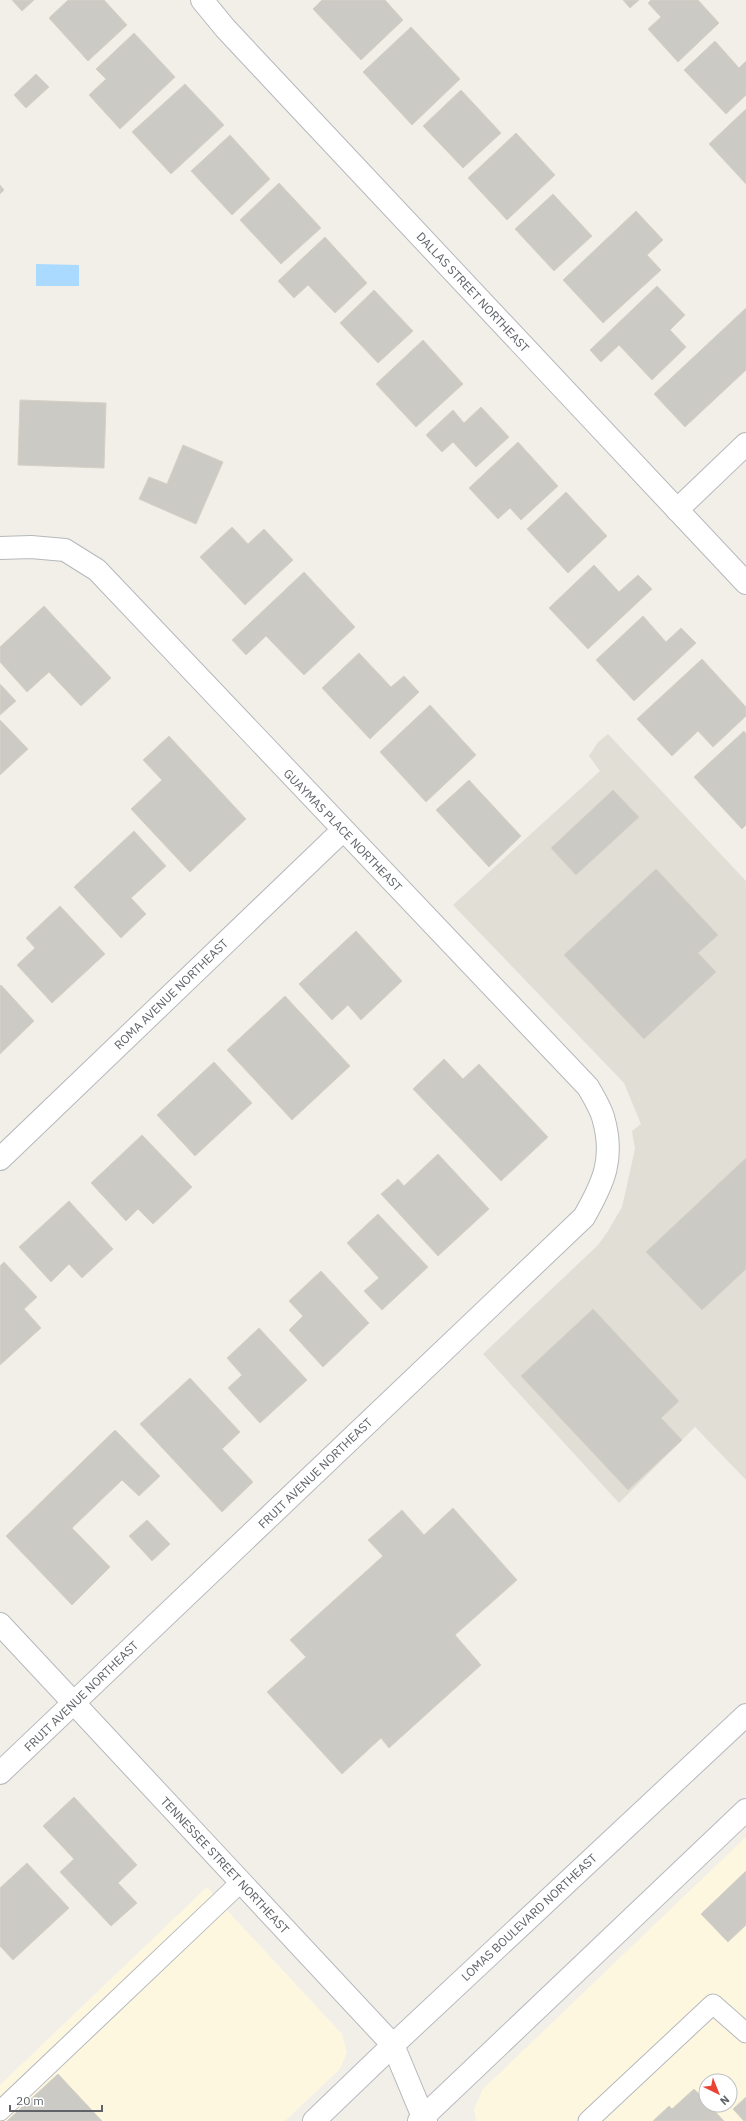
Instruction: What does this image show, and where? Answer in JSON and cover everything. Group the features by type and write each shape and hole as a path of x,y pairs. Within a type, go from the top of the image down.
{"street":[{"name":"DALLAS STREET NORTHEAST","path":"202,0 273,79 746,583"},
{"path":"677,510 746,444"},
{"name":"GUAYMAS PLACE NORTHEAST","path":"0,548 31,546 65,550 98,570 588,1087 603,1117 609,1158"},
{"name":"ROMA AVENUE NORTHEAST","path":"0,1158 343,830"},
{"name":"FRUIT AVENUE NORTHEAST","path":"0,1773 584,1217 600,1190 609,1158"},
{"name":"TENNESSEE STREET NORTHEAST","path":"0,1624 242,1882 392,2045 423,2120"},
{"name":"LOMAS BOULEVARD NORTHEAST","path":"314,2121 392,2045 746,1714"},
{"path":"423,2120 746,1810"}],"lane":[{"path":"0,2111 242,1882"},
{"path":"588,2121 713,2004 746,2033"}],"shaded area":[{"path":"608,734 746,881 746,1480 695,1427 619,1503 483,1354 598,1245 608,1231 622,1207 635,1149 632,1131 641,1124 624,1083 453,905 600,771 589,756 598,742"},
{"path":"746,1837 746,2121 476,2121 474,2109 483,2089"},
{"path":"207,1887 342,2034 347,2053 339,2070 285,2121 0,2121 0,2085"}],"water":[{"path":"36,264 79,265 79,286 36,286"}],"building":[{"path":"12,0 34,0 22,11"},
{"path":"68,0 104,0 127,25 88,61 49,18"},
{"path":"322,0 385,0 403,20 361,60 313,9"},
{"path":"623,0 639,0 630,8"},
{"path":"651,0 698,0 719,23 678,62 648,29 661,17 648,3"},
{"path":"411,27 460,79 412,125 363,72"},
{"path":"134,33 175,77 120,129 89,95 106,79 96,69"},
{"path":"715,41 739,68 746,61 746,95 726,114 684,70"},
{"path":"36,74 49,87 26,108 14,95"},
{"path":"185,84 224,125 171,174 132,132"},
{"path":"461,90 501,133 463,168 423,126"},
{"path":"746,109 746,184 709,144"},
{"path":"516,133 555,175 507,220 468,178"},
{"path":"230,135 270,179 232,215 191,171"},
{"path":"279,183 321,228 281,264 240,220"},
{"path":"0,185 4,190 0,194"},
{"path":"553,194 592,236 554,271 515,229"},
{"path":"636,211 663,240 647,255 661,270 603,323 563,280"},
{"path":"325,237 367,283 335,313 308,285 294,298 278,281"},
{"path":"657,286 685,315 670,330 686,347 652,380 619,345 601,362 590,350"},
{"path":"374,290 413,331 378,363 340,323"},
{"path":"746,308 746,370 685,427 654,394"},
{"path":"423,340 463,384 416,427 376,384"},
{"path":"20,400 106,403 104,468 18,465"},
{"path":"481,407 509,437 476,467 453,442 442,452 426,435 453,410 464,423"},
{"path":"518,442 558,486 521,520 510,508 498,519 469,488"},
{"path":"183,445 223,462 196,524 139,499 149,477 167,484"},
{"path":"566,492 607,536 568,573 527,529"},
{"path":"232,527 248,544 264,529 293,560 245,605 200,557"},
{"path":"594,565 619,592 638,575 652,589 588,649 549,608"},
{"path":"304,572 355,627 304,675 266,636 246,655 232,640"},
{"path":"44,606 111,678 81,706 49,672 27,692 0,662 0,647"},
{"path":"643,616 666,642 681,628 696,643 634,701 596,660"},
{"path":"359,653 391,687 404,676 419,692 370,739 322,688"},
{"path":"702,659 746,707 746,716 713,747 698,731 672,756 637,719"},
{"path":"0,684 16,701 0,715"},
{"path":"430,705 476,755 426,802 380,752"},
{"path":"0,720 28,749 0,775"},
{"path":"744,731 746,734 746,825 742,829 694,777"},
{"path":"169,736 246,819 190,872 131,809 162,780 143,760"},
{"path":"469,780 521,836 489,867 436,810"},
{"path":"613,790 639,817 576,875 551,848"},
{"path":"134,831 166,866 131,898 146,914 121,938 74,887"},
{"path":"656,869 718,935 698,953 716,972 644,1039 564,955"},
{"path":"60,906 105,954 52,1003 17,965 35,948 26,938"},
{"path":"356,931 402,981 361,1020 348,1005 332,1020 299,984"},
{"path":"1,985 34,1021 0,1054 0,986"},
{"path":"285,996 350,1066 292,1120 227,1050"},
{"path":"444,1059 463,1079 479,1064 548,1137 501,1181 413,1089"},
{"path":"214,1062 252,1103 195,1156 157,1115"},
{"path":"142,1135 192,1187 153,1224 138,1209 126,1221 91,1183"},
{"path":"438,1154 489,1209 438,1256 381,1194 398,1179 404,1186"},
{"path":"746,1158 746,1269 702,1310 646,1252"},
{"path":"69,1201 113,1249 82,1278 69,1264 51,1282 19,1247"},
{"path":"378,1214 428,1267 382,1310 364,1291 379,1278 347,1243"},
{"path":"4,1262 37,1297 24,1309 41,1328 0,1365 0,1266"},
{"path":"321,1271 369,1323 323,1367 289,1330 303,1316 289,1301"},
{"path":"593,1309 679,1401 661,1418 682,1440 628,1490 521,1376"},
{"path":"259,1328 307,1380 260,1423 228,1388 242,1375 227,1358"},
{"path":"190,1378 240,1432 222,1449 253,1482 222,1512 140,1424"},
{"path":"115,1430 160,1476 139,1496 122,1480 72,1528 110,1567 72,1605 6,1536"},
{"path":"453,1508 517,1580 455,1635 481,1665 389,1748 381,1738 342,1774 267,1692 306,1657 290,1640 383,1556 368,1540 402,1510 424,1535"},
{"path":"147,1520 170,1544 152,1561 129,1536"},
{"path":"74,1797 137,1865 118,1883 137,1903 111,1926 60,1872 74,1859 43,1826"},
{"path":"27,1863 69,1908 13,1960 0,1946 0,1888"},
{"path":"746,1871 746,1925 728,1942 701,1914"},
{"path":"58,2074 102,2121 7,2121"},
{"path":"694,2089 698,2093 698,2113 716,2113 724,2121 653,2121 669,2106 672,2109"},
{"path":"746,2097 746,2121 744,2121 737,2113 738,2113 738,2104"}]}
